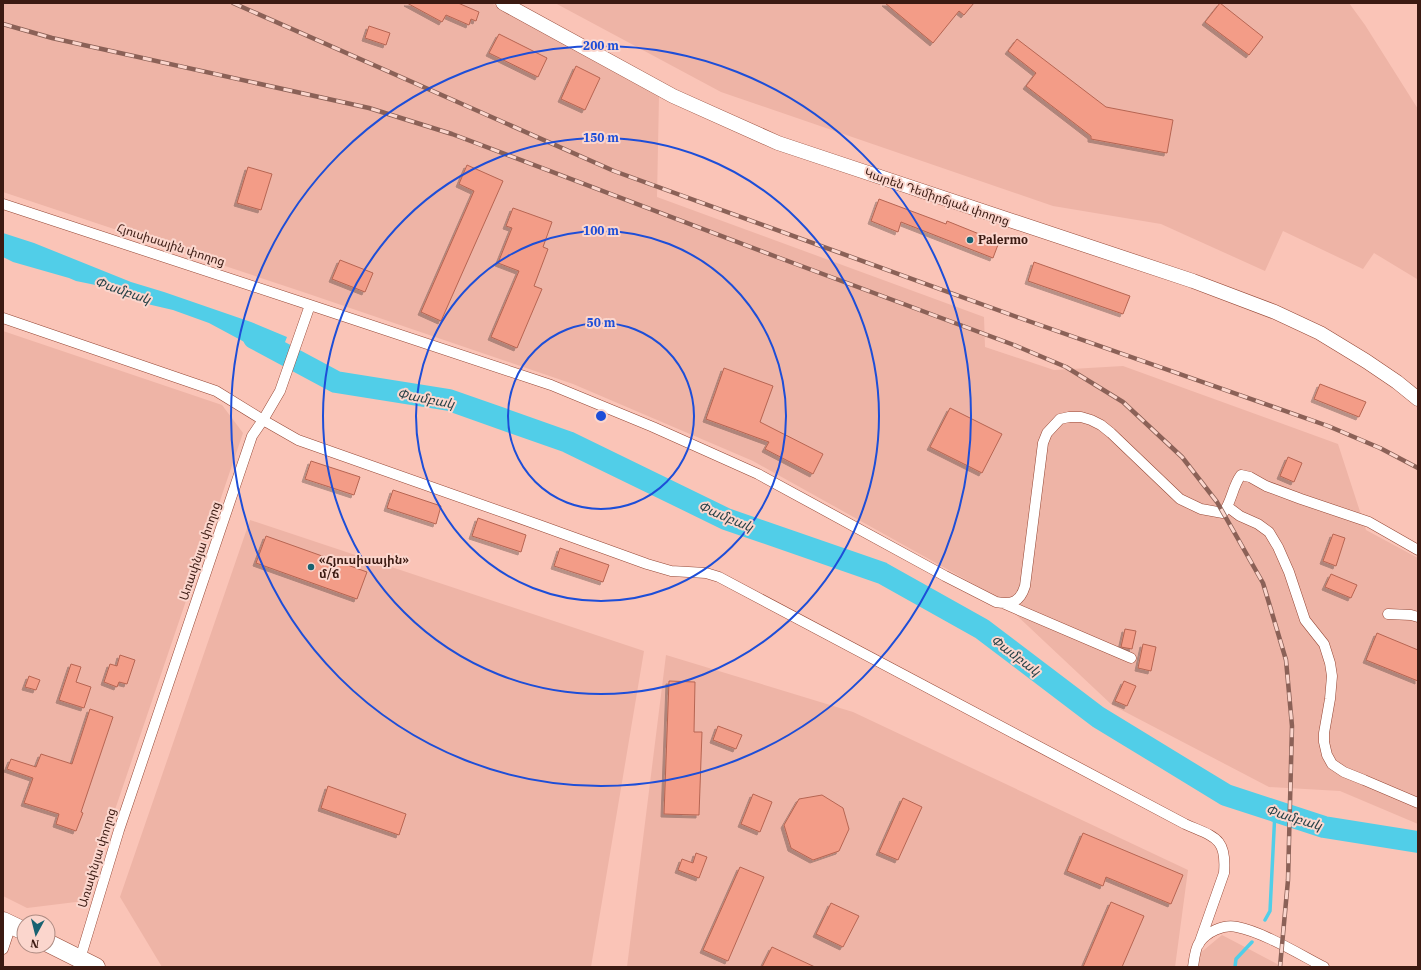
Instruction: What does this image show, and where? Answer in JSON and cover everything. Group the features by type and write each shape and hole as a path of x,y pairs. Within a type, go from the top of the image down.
{"highway":[{"path":"56,947 96,967"}],"main road":[{"name":"Կարեն Դեմիրճյան փողոց","path":"503,3 673,96 778,143 1193,281 1275,312 1320,333 1366,361 1397,382 1418,399"}],"street":[{"name":"Հյուսիսային փողոց","path":"3,204 551,385 653,427 758,474 981,596 1005,604 1131,658"},
{"name":"Առափնյա փողոց","path":"80,958 119,830 252,436 280,392 310,305"},
{"path":"3,318 216,391 298,440 539,524 647,564 671,570 706,573 719,577 1185,824 1215,838 1223,848 1225,861 1224,873 1199,944 1193,967"},
{"path":"1005,604 1019,599 1023,594 1025,586 1043,443 1047,433 1060,419 1069,417 1081,418 1101,424 1180,499 1201,509 1223,513 1228,507 1235,483 1241,475 1250,477 1266,486 1294,497 1370,522 1418,550"},
{"path":"1228,507 1240,516 1258,524 1268,532 1278,547 1305,620 1324,644 1330,663 1332,676 1330,699 1324,732 1324,742 1327,755 1332,764 1344,772 1418,803"},
{"path":"1388,614 1411,615 1418,617"},
{"path":"3,949 13,925"},
{"path":"1199,944 1215,930 1222,927 1236,926 1259,935 1324,967"}],"shaded area":[{"path":"3,3 491,3 659,96 657,197 984,317 985,347 1054,370 1123,366 1338,444 1366,530 1418,558 1418,824 1340,791 1269,787 1112,705 997,597 753,461 573,384 3,192"},
{"path":"555,3 1349,3 1365,25 1418,109 1418,278 1417,279 1374,253 1363,269 1283,231 1265,271 1161,224 1053,206 721,92"},
{"path":"3,331 222,405 243,433 84,901 27,908 3,896"},
{"path":"250,520 644,651 591,967 162,967 120,897"},
{"path":"666,655 853,712 1188,870 1175,967 627,967"},
{"path":"1222,935 1283,967 1198,967 1199,954"}],"water":[{"path":"3,233 34,243 131,282 251,322 287,337 278,360 209,323 173,310 143,303 125,291 76,281 13,262 3,257"}],"building":[{"path":"407,3 458,3 479,12 476,21 471,19 469,25 446,15 442,22"},
{"path":"885,3 974,3 964,15 959,11 933,43"},
{"path":"1220,3 1263,37 1249,55 1205,22"},
{"path":"369,26 390,33 386,45 365,38"},
{"path":"499,34 547,58 538,77 489,53"},
{"path":"1017,39 1106,107 1173,120 1167,153 1091,139 1091,136 1026,86 1036,73 1008,51"},
{"path":"576,66 600,78 585,110 561,99"},
{"path":"467,165 503,181 441,321 421,312 474,191 459,184"},
{"path":"248,167 272,174 261,210 237,203"},
{"path":"879,199 946,224 947,221 999,242 993,258 901,222 898,232 871,221"},
{"path":"513,208 552,222 543,247 548,249 534,286 542,289 517,348 491,337 519,271 498,263 512,228 506,226"},
{"path":"340,260 373,273 365,292 332,279"},
{"path":"1034,262 1130,296 1123,314 1028,281"},
{"path":"724,368 773,386 760,422 823,454 813,474 765,449 769,442 706,419"},
{"path":"1320,384 1366,402 1359,417 1314,399"},
{"path":"950,408 1002,434 982,473 930,447"},
{"path":"1288,457 1302,463 1294,482 1280,476"},
{"path":"311,461 360,477 354,495 305,479"},
{"path":"393,490 441,506 436,524 387,508"},
{"path":"478,518 526,535 521,552 472,536"},
{"path":"1333,534 1345,538 1336,566 1323,561"},
{"name":"«Հյուսիսային» մ/ճ","path":"266,536 367,572 357,599 256,563"},
{"path":"560,548 609,565 603,582 554,566"},
{"path":"1331,574 1357,585 1351,598 1325,587"},
{"path":"1125,629 1136,631 1132,649 1121,647"},
{"path":"1377,633 1418,650 1418,681 1366,660"},
{"path":"1143,644 1156,647 1151,671 1138,668"},
{"path":"120,655 135,660 127,684 119,682 117,687 104,682 110,664 117,666"},
{"path":"71,664 81,667 76,682 91,687 84,708 59,700"},
{"path":"29,676 40,680 36,690 25,687"},
{"path":"669,681 695,682 694,732 702,732 699,815 664,814"},
{"path":"1124,681 1136,686 1127,706 1115,701"},
{"path":"90,709 113,717 76,831 56,824 59,814 24,803 33,778 7,769 11,759 36,767 41,754 72,764"},
{"path":"718,726 742,735 736,749 713,740"},
{"path":"328,786 406,814 399,835 321,808"},
{"path":"753,794 772,802 760,832 741,824"},
{"path":"822,795 843,808 849,829 839,851 813,860 791,848 784,825 799,799"},
{"path":"903,798 922,807 898,860 879,852"},
{"path":"1083,833 1183,875 1171,904 1106,877 1103,886 1067,871"},
{"path":"696,853 707,857 699,878 678,870 682,859 693,863"},
{"path":"740,867 764,877 728,961 703,950"},
{"path":"1111,902 1144,916 1122,967 1083,967"},
{"path":"831,903 859,916 843,947 816,934"},
{"path":"772,947 815,967 762,967"}],"waterway":[{"name":"Փամբակ","path":"254,338 336,382 449,400 568,442 726,519 882,573 982,629 1098,717 1226,795 1324,827 1418,842"},
{"path":"1265,920 1270,911 1275,811"},
{"path":"1235,967 1236,959 1252,942"}],"railway":[{"path":"233,3 614,171 1017,317 1328,426 1380,448 1418,468"},
{"path":"3,24 52,38 369,108 452,134 1014,345 1066,367 1123,402 1182,457 1217,502 1263,583 1286,660 1292,726 1288,880 1280,967"}],"place":[{"name":"Palermo","path":"970,240"},
{"name":"«Հյուսիսային» մ/ճ","path":"311,567"}]}
